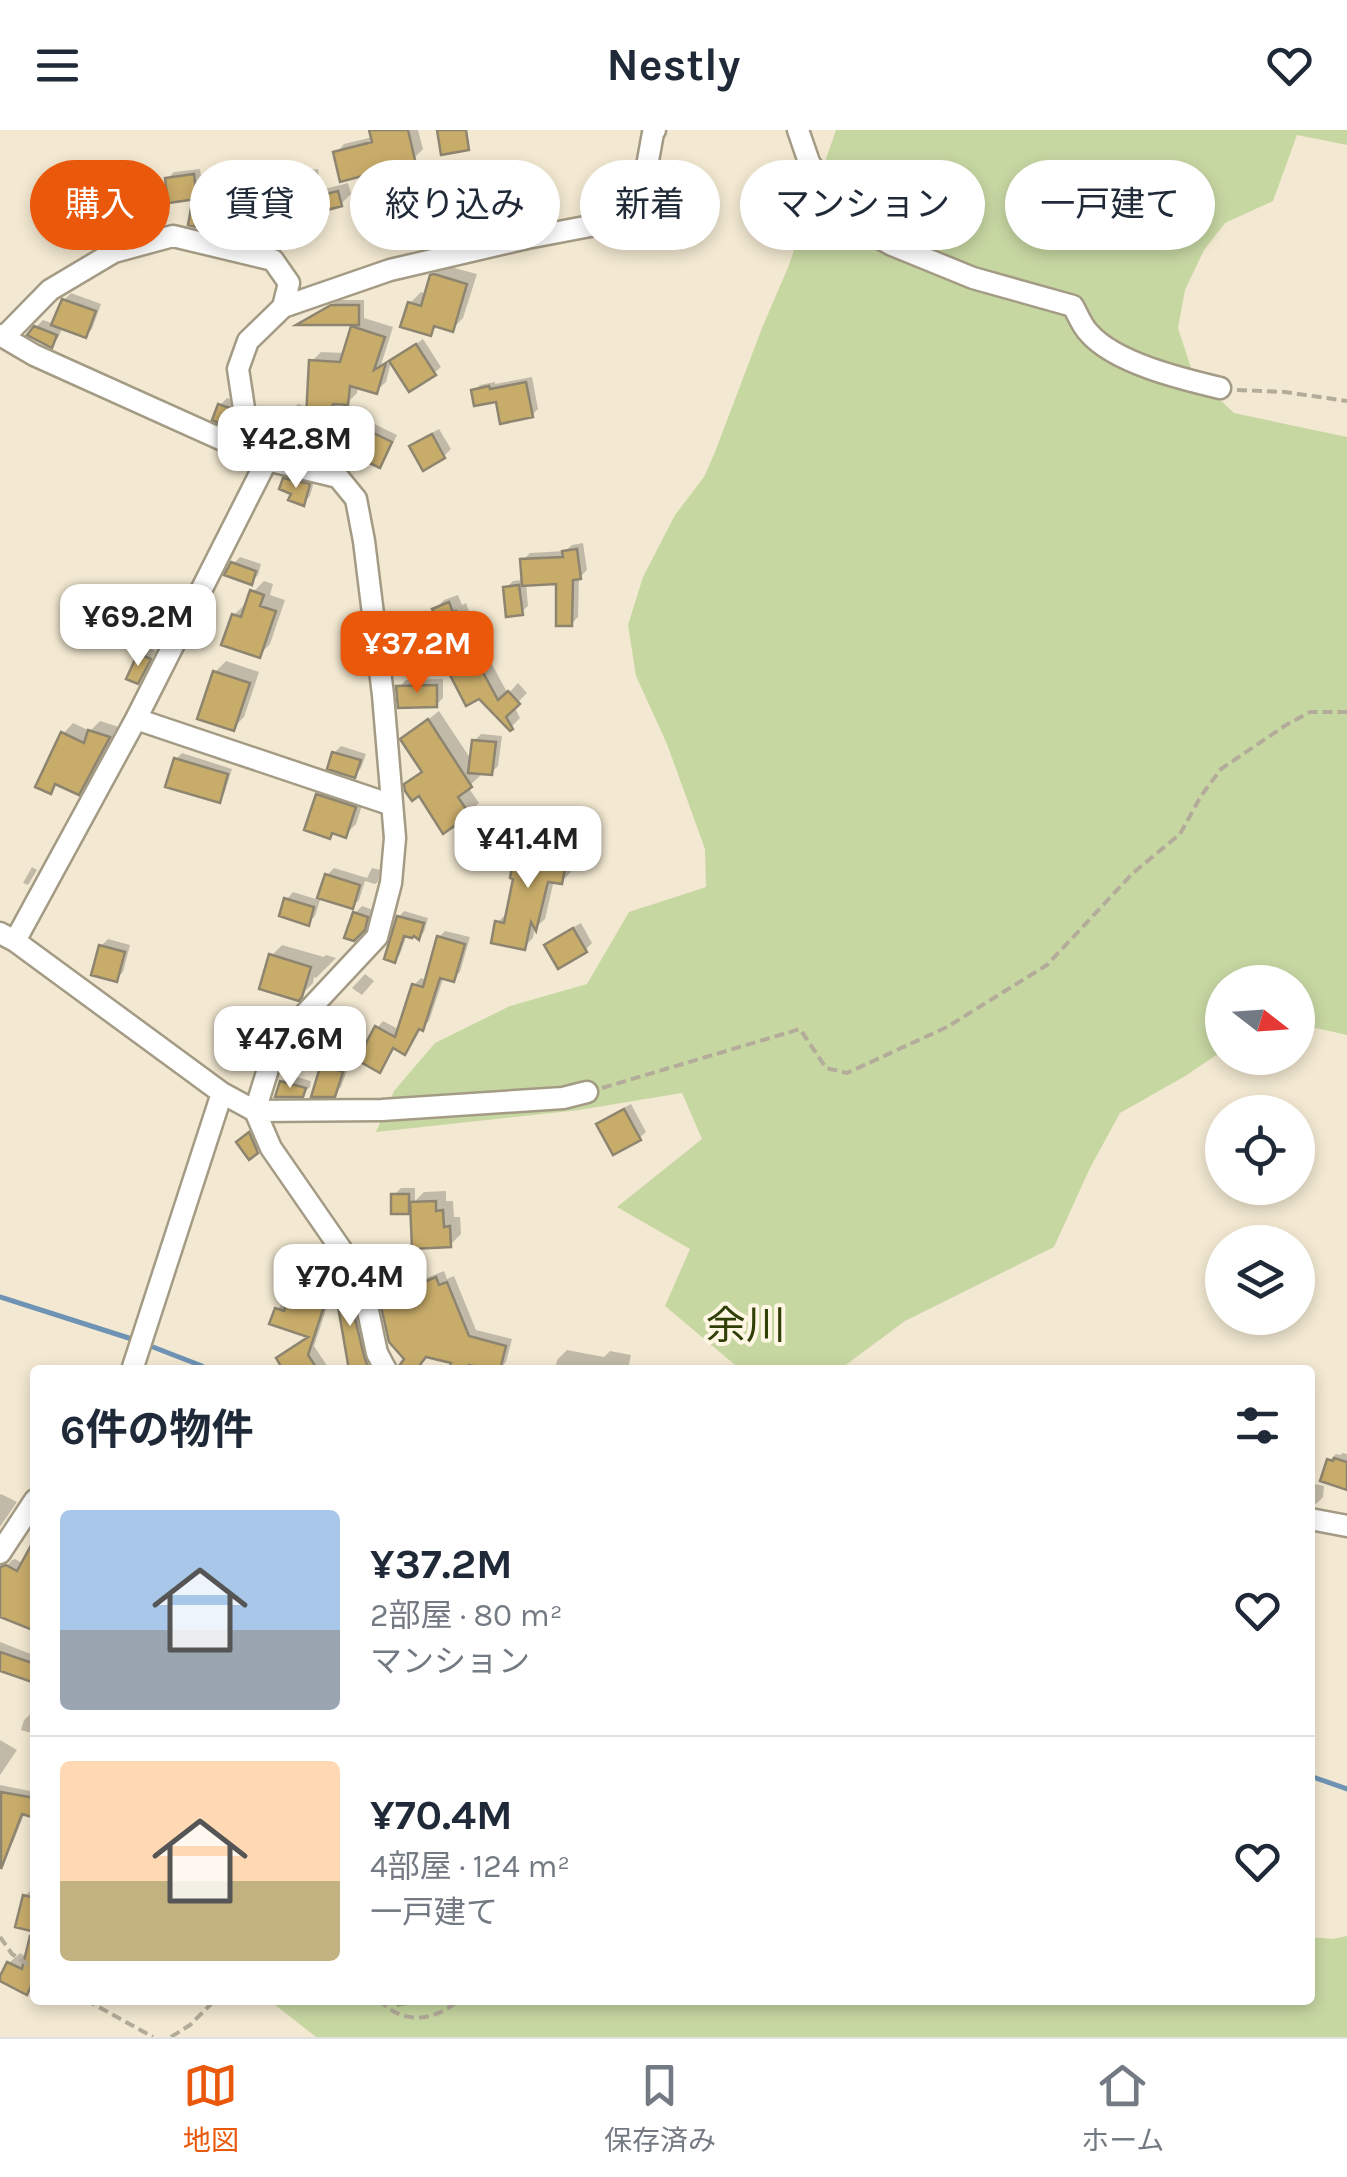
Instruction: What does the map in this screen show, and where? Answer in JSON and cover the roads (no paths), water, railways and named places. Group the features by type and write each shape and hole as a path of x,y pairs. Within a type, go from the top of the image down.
{"street":[{"path":"588,1092 562,1098 382,1110 255,1110 222,1092 8,937 136,719 259,457 238,369 248,342 283,308 390,270 606,223 628,207 646,177 655,130"},
{"path":"798,130 809,162 844,218 892,245 973,278 1074,306 1088,332 1107,348 1171,376 1220,388"},
{"path":"283,308 290,283 273,260 173,236 114,252 50,290 2,336 34,355 259,457 338,477 356,499 380,676 395,838 391,883 377,938 292,1028 269,1066 255,1110 270,1148 361,1278 377,1353 383,1365"},
{"path":"136,719 392,806"},
{"path":"134,1365 222,1092"},
{"path":"0,1553 30,1508"},
{"path":"1315,1520 1347,1526"}],"waterway":[{"path":"0,1297 135,1340"},
{"path":"153,1347 199,1365"},
{"path":"1315,1778 1347,1789"}],"district":[{"name":"余川","path":"746,1325"}]}
